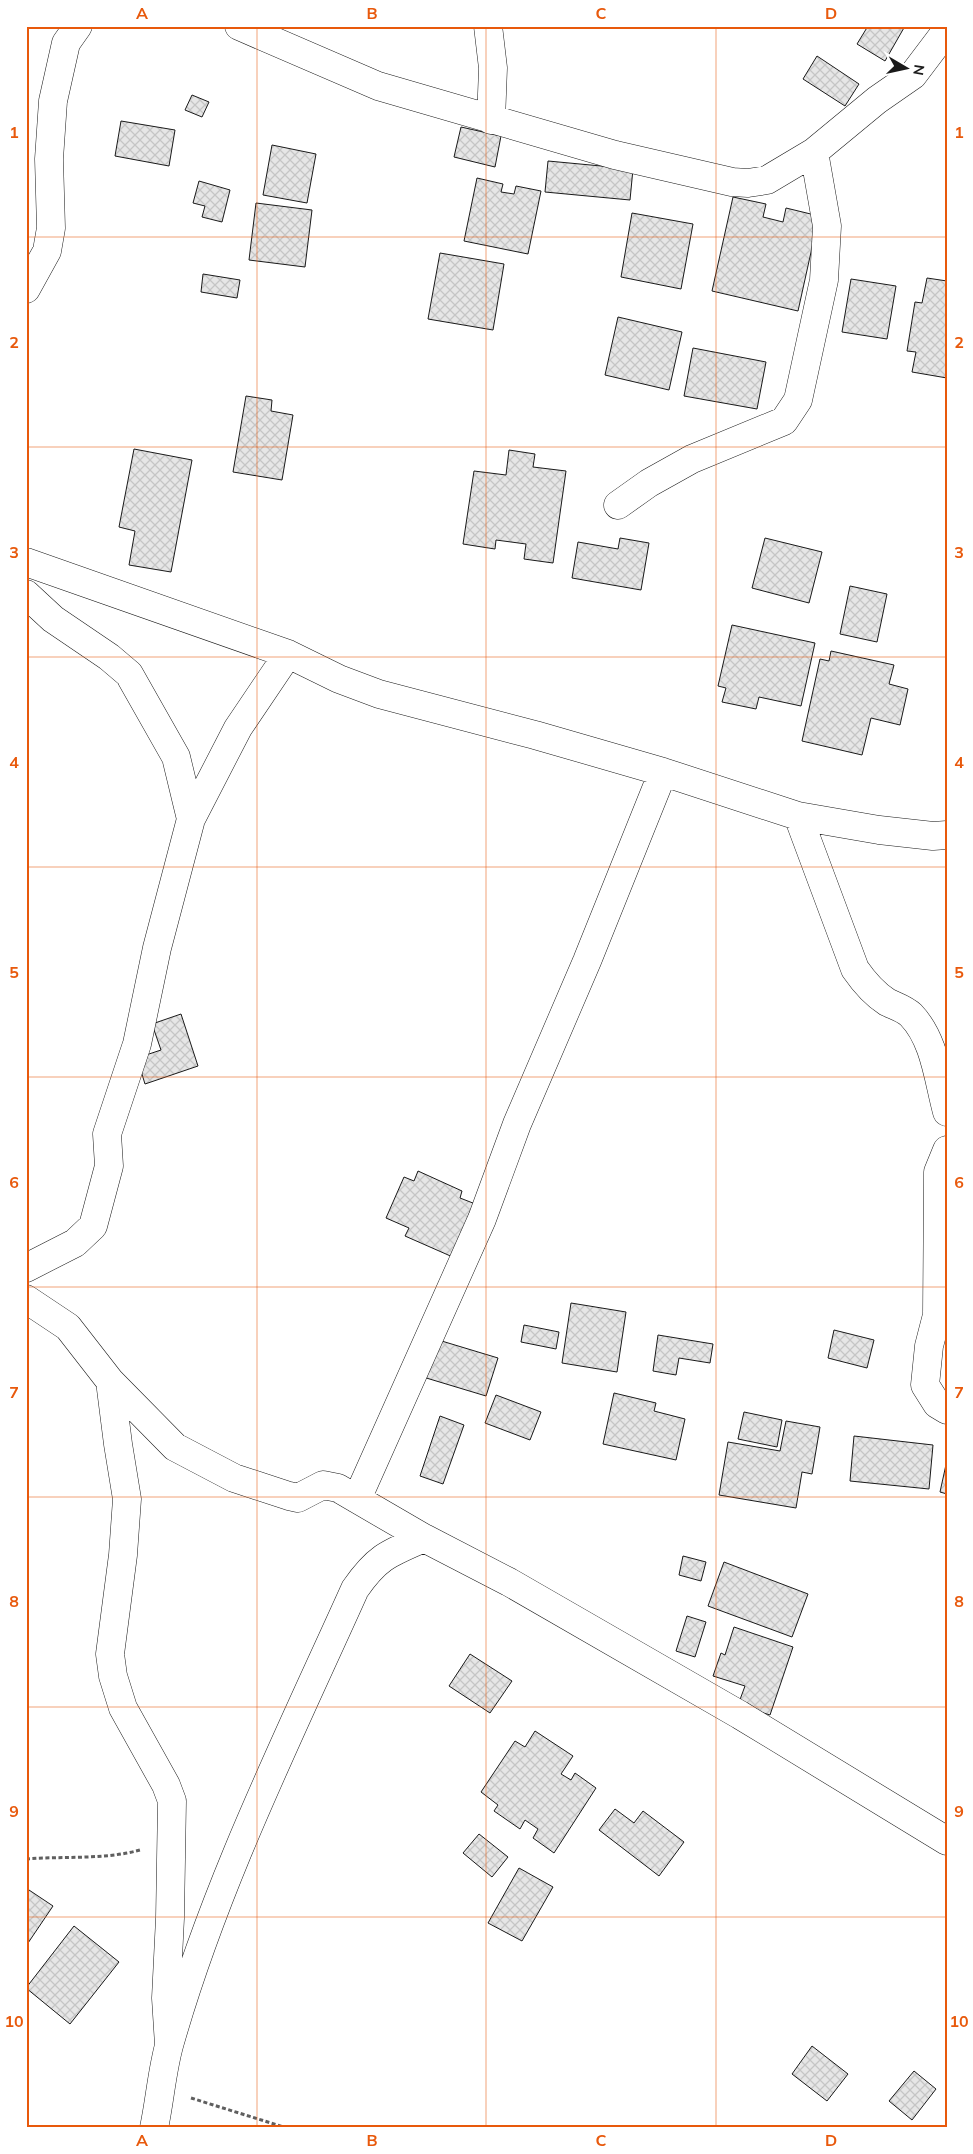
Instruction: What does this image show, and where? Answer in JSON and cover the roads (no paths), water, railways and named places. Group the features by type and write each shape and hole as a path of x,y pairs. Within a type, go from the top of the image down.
{"street":[{"path":"26,288 48,251 51,228 49,159 53,101 66,43 78,26"},
{"path":"239,26 378,86 615,155 748,184 767,180 814,152 877,100 913,75 947,30"},
{"path":"488,26 493,68 491,120"},
{"path":"618,505 649,483 692,459 784,420 798,400 824,280 828,226 814,152"},
{"path":"26,562 288,654 339,679 379,694 518,730 662,772 798,816 879,830 933,836 947,835"},
{"path":"26,594 53,619 109,657 129,674 176,757 191,819"},
{"path":"26,1268 75,1242 93,1226 109,1166 107,1134 137,1044 157,948 191,819 238,728 288,654"},
{"path":"357,1499 482,1219 517,1124 587,961 662,772"},
{"path":"798,816 855,969 869,988 886,1001 909,1014 922,1030 930,1046 947,1112"},
{"path":"947,1150 938,1172 937,1315 929,1346 925,1385 937,1404 947,1410"},
{"path":"26,1299 68,1327 110,1381 175,1447 234,1478 298,1498 323,1485 330,1485 424,1538 509,1582 731,1710 947,1841"},
{"path":"110,1381 127,1499 123,1555 110,1654 113,1676 123,1708 172,1801 166,1998 169,2045"},
{"path":"154,2128 169,2045 196,1955 228,1873 355,1589 370,1567 386,1555 424,1538"}]}
